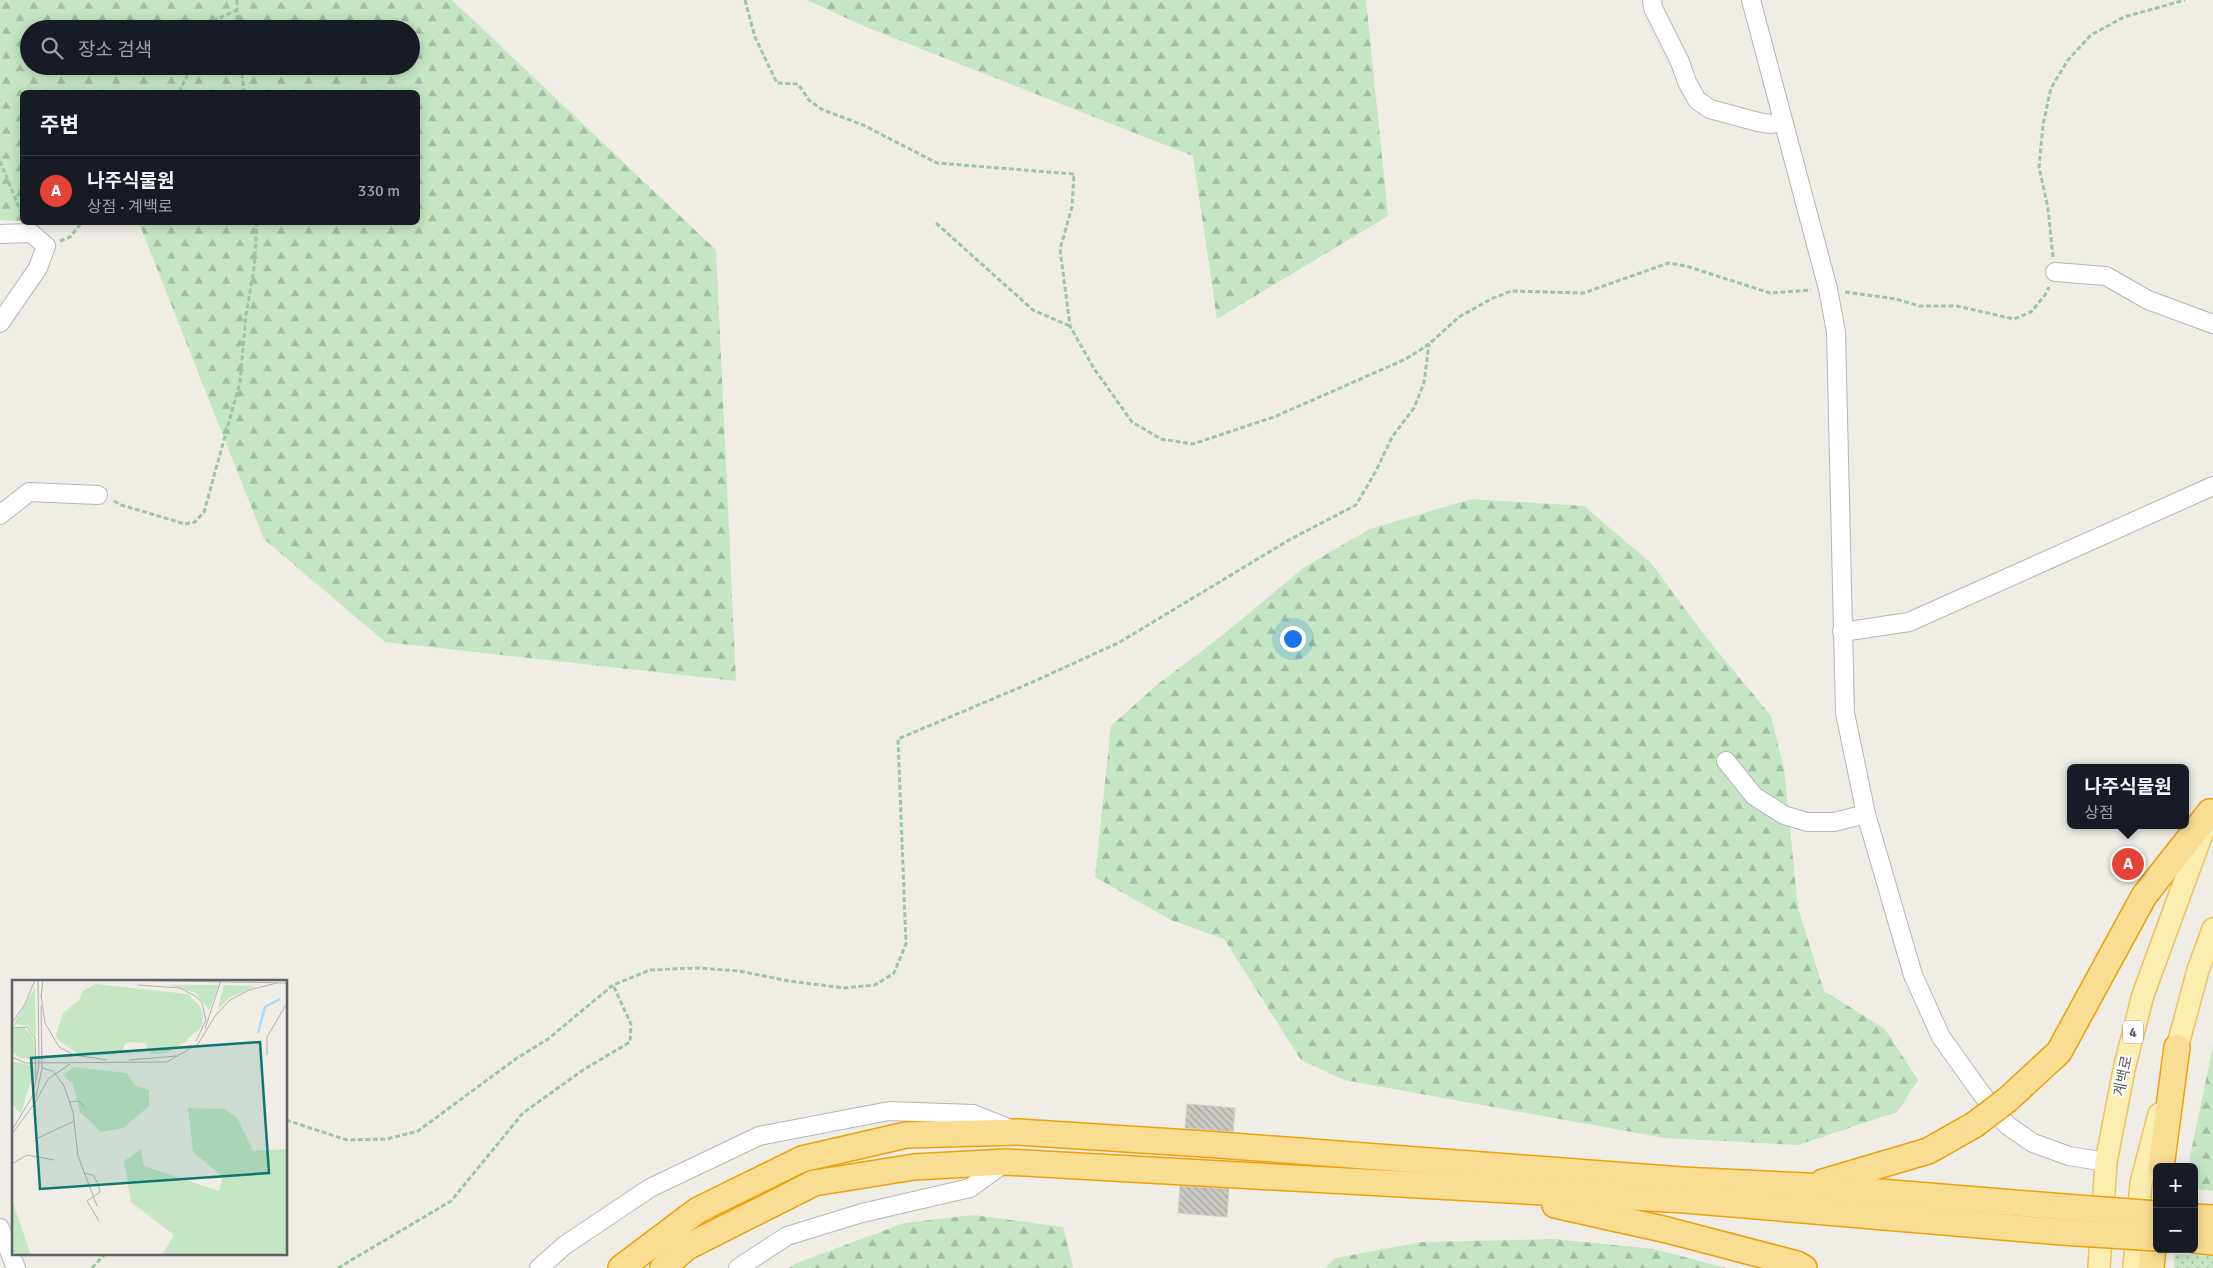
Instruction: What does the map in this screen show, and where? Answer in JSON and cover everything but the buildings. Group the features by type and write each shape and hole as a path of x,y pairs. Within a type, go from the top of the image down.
{"highway":[{"path":"1806,1186 1928,1151 1974,1125 2007,1100 2059,1052 2144,896 2212,810"},
{"path":"2162,1163 2177,1047"},
{"path":"621,1268 698,1210 802,1159 906,1135 1018,1132 1205,1144 1682,1180 1806,1186 2153,1214"},
{"path":"663,1268 687,1247 814,1183 914,1167 1006,1162 1685,1200 2062,1232 2153,1238"},
{"path":"1484,1189 1667,1230 1797,1264 1804,1268"},
{"path":"2151,1268 2156,1208"}],"main road":[{"name":"계백로","path":"2099,1268 2106,1162 2125,1065 2143,995 2212,810"},
{"path":"2134,1268 2141,1183 2198,970 2213,929"}],"street":[{"path":"1652,0 1653,8 1697,100 1710,109 1758,122 1771,124 1782,122"},
{"path":"1751,0 1828,289 1836,332 1845,713 1866,814 1913,975 1941,1037 1981,1093 2007,1124 2033,1143 2069,1156 2106,1162"},
{"path":"0,234 31,234 46,246 38,268 0,323"},
{"path":"2055,272 2106,276 2148,300 2213,324"},
{"path":"1842,632 1909,622 2213,486"},
{"path":"0,515 28,492 98,496"},
{"path":"1726,761 1754,796 1784,815 1806,822 1834,822 1866,814"},
{"path":"538,1268 565,1245 650,1188 759,1136 889,1111 973,1114 1018,1132"},
{"path":"738,1268 787,1236 862,1212 970,1188 1006,1162"},
{"path":"0,1228 16,1268"}],"path":[{"path":"237,0 237,20"},
{"path":"745,0 755,37 777,83 798,84 809,100 821,109 863,125 937,163 1074,174 1072,207 1060,249 1070,326 1093,367 1132,422 1161,439 1193,444 1274,417 1406,359 1429,344 1459,317 1491,299 1511,291 1584,293 1668,263 1686,266 1770,293 1828,289 1896,299 1919,306 1957,306 2014,318 2031,312 2045,295 2055,272 2048,208 2039,167 2043,125 2051,88 2068,60 2091,35 2124,17 2185,0"},
{"path":"214,20 237,10"},
{"path":"181,90 188,75"},
{"path":"242,75 244,90"},
{"path":"0,161 20,210"},
{"path":"936,223 1033,310 1070,326"},
{"path":"46,246 70,236 79,225"},
{"path":"98,496 106,496 121,505 184,524 195,522 204,512 240,382 246,315 254,268 257,225"},
{"path":"288,1121 348,1140 387,1139 418,1131 517,1058 548,1039 613,985 650,970 698,968 739,971 790,981 844,988 876,985 894,973 906,944 898,739 1035,681 1120,642 1289,540 1356,505 1376,471 1392,437 1414,408 1424,383 1429,344"},
{"path":"338,1268 358,1254 451,1202 523,1113 583,1070 630,1042 631,1024 613,985"},
{"path":"92,1268 103,1256"}],"green space":[{"path":"0,0 452,0 716,250 736,681 385,642 264,539 140,225 420,225 420,90 20,90 20,221 0,220"},
{"path":"807,0 1366,0 1388,216 1217,319 1193,156 866,27"},
{"path":"1472,499 1584,506 1651,563 1705,636 1771,716 1784,769 1798,908 1824,991 1885,1029 1918,1080 1897,1112 1798,1145 1665,1138 1344,1080 1301,1060 1224,939 1171,920 1095,877 1111,726 1158,684 1224,634 1306,566 1370,529"},
{"path":"2213,1046 2213,1191 2198,1189 2198,1163 2191,1163 2190,1157"},
{"path":"974,1215 1063,1227 1073,1268 789,1268 797,1263 904,1223"},
{"path":"1554,1239 1654,1249 1726,1268 1326,1268 1335,1258 1422,1242"},
{"path":"2175,1254 2213,1256 2213,1268 2174,1268"}],"place":[{"name":"나주식물원","path":"2128,864"}]}
